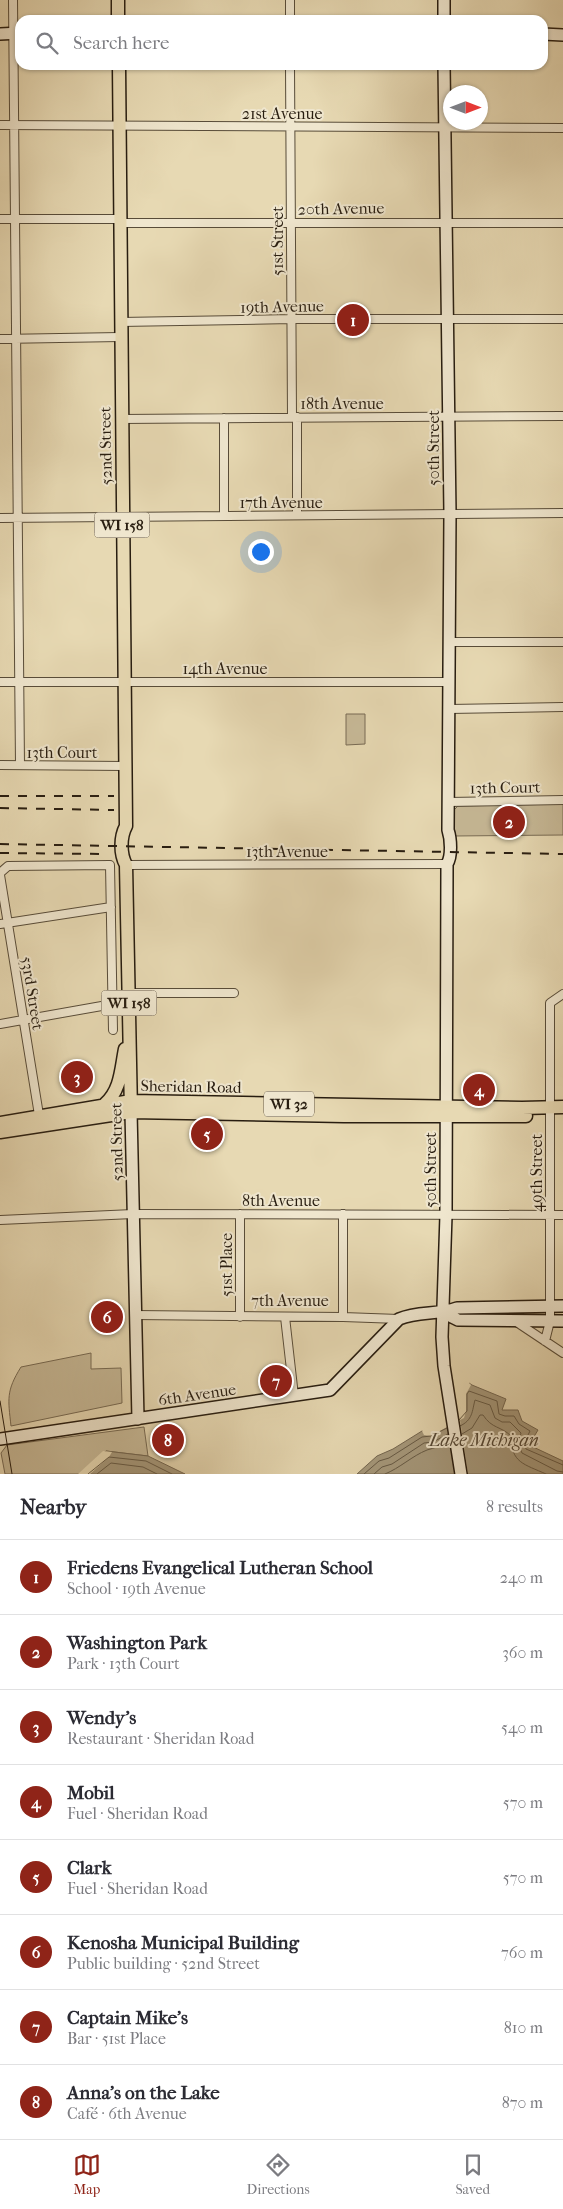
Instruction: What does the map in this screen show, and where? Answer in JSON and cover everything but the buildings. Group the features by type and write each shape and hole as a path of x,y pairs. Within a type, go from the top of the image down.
{"main road":[{"path":"118,0 118,15"},
{"name":"52nd Street","path":"119,70 125,766 126,826 130,834 131,858 126,865 131,1107"},
{"path":"106,1104 114,1097 117,1089 129,1027"},
{"name":"Sheridan Road","path":"0,1123 106,1104 131,1107 446,1112 549,1111 563,1115"},
{"name":"Sheridan Road","path":"549,1111 563,1106"},
{"name":"Sheridan Road","path":"0,1132 131,1107"}],"street":[{"path":"13,0 15,17"},
{"path":"290,0 290,15"},
{"path":"444,0 444,15"},
{"path":"0,34 15,34"},
{"path":"548,34 563,34"},
{"path":"16,70 14,219 20,766"},
{"name":"51st Street","path":"290,70 292,319 297,515"},
{"name":"50th Street","path":"444,70 444,85"},
{"name":"21st Avenue","path":"0,125 443,128"},
{"name":"21st Avenue","path":"488,128 563,128"},
{"name":"50th Street","path":"444,130 448,318 450,682 448,830 444,836 444,860 447,864 446,1214 442,1337 461,1474"},
{"name":"20th Avenue","path":"0,219 291,223 563,223"},
{"name":"19th Avenue","path":"120,322 292,319 563,319"},
{"path":"0,339 120,337"},
{"name":"18th Avenue","path":"121,419 563,416"},
{"path":"224,418 224,516"},
{"name":"17th Avenue","path":"0,518 563,513"},
{"path":"450,642 563,642"},
{"name":"14th Avenue","path":"0,682 450,682"},
{"path":"449,709 563,707"},
{"name":"13th Court","path":"0,765 125,766"},
{"name":"13th Court","path":"448,802 563,800"},
{"name":"13th Avenue","path":"126,865 447,864"},
{"path":"0,874 8,866 110,865 113,1030"},
{"name":"53rd Street","path":"0,874 4,923 39,1115"},
{"path":"4,923 111,908"},
{"path":"129,993 234,992"},
{"name":"49th Street","path":"545,1341 550,1321 550,1004 563,994"},
{"path":"0,1024 113,1004"},
{"name":"52nd Street","path":"131,1107 138,1419"},
{"name":"8th Avenue","path":"0,1220 133,1214 563,1215"},
{"name":"51st Place","path":"240,1214 240,1316"},
{"path":"343,1214 343,1317"},
{"name":"7th Avenue","path":"135,1315 343,1317 399,1320 409,1315 444,1313 457,1308 563,1306"},
{"name":"7th Avenue","path":"444,1313 458,1320 563,1321"},
{"path":"285,1317 294,1396"},
{"name":"6th Avenue","path":"0,1439 330,1390 399,1320"},
{"path":"514,1320 563,1353"}],"shaded area":[{"path":"346,714 365,714 365,744 346,745"},
{"path":"563,804 563,835 454,836 454,810 458,806"},
{"path":"91,1353 91,1369 121,1368 122,1403 11,1426 9,1409 10,1389 21,1367"},
{"path":"144,1427 148,1456 106,1451 80,1474 5,1474 1,1453 7,1445"}],"water":[{"name":"Lake Michigan","path":"469,1383 506,1399 502,1410 518,1410 522,1421 538,1430 529,1445 563,1461 563,1474 357,1474 377,1456 393,1449 422,1431 424,1432 459,1414"},
{"path":"106,1451 148,1456 185,1474 80,1474"}],"pier":[{"path":"467,1381 471,1385 466,1394 464,1418 460,1420 468,1474 455,1474 447,1427 431,1436 424,1435 422,1431 458,1412 460,1409 461,1391"},
{"path":"103,1451 112,1452 90,1474 78,1474"}],"tram line":[{"path":"0,1401 12,1474"}],"railway":[{"path":"0,796 114,796"},
{"path":"0,808 114,810"},
{"path":"0,844 563,854"},
{"path":"0,853 103,854"}],"place":[{"name":"Friedens Evangelical Lutheran School","path":"353,320"},
{"name":"Washington Park","path":"509,822"},
{"name":"Wendy's","path":"77,1077"},
{"name":"Mobil","path":"479,1090"},
{"name":"Clark","path":"207,1134"},
{"name":"Kenosha Municipal Building","path":"107,1317"},
{"name":"Captain Mike's","path":"276,1381"},
{"name":"Anna's on the Lake","path":"168,1440"}]}
